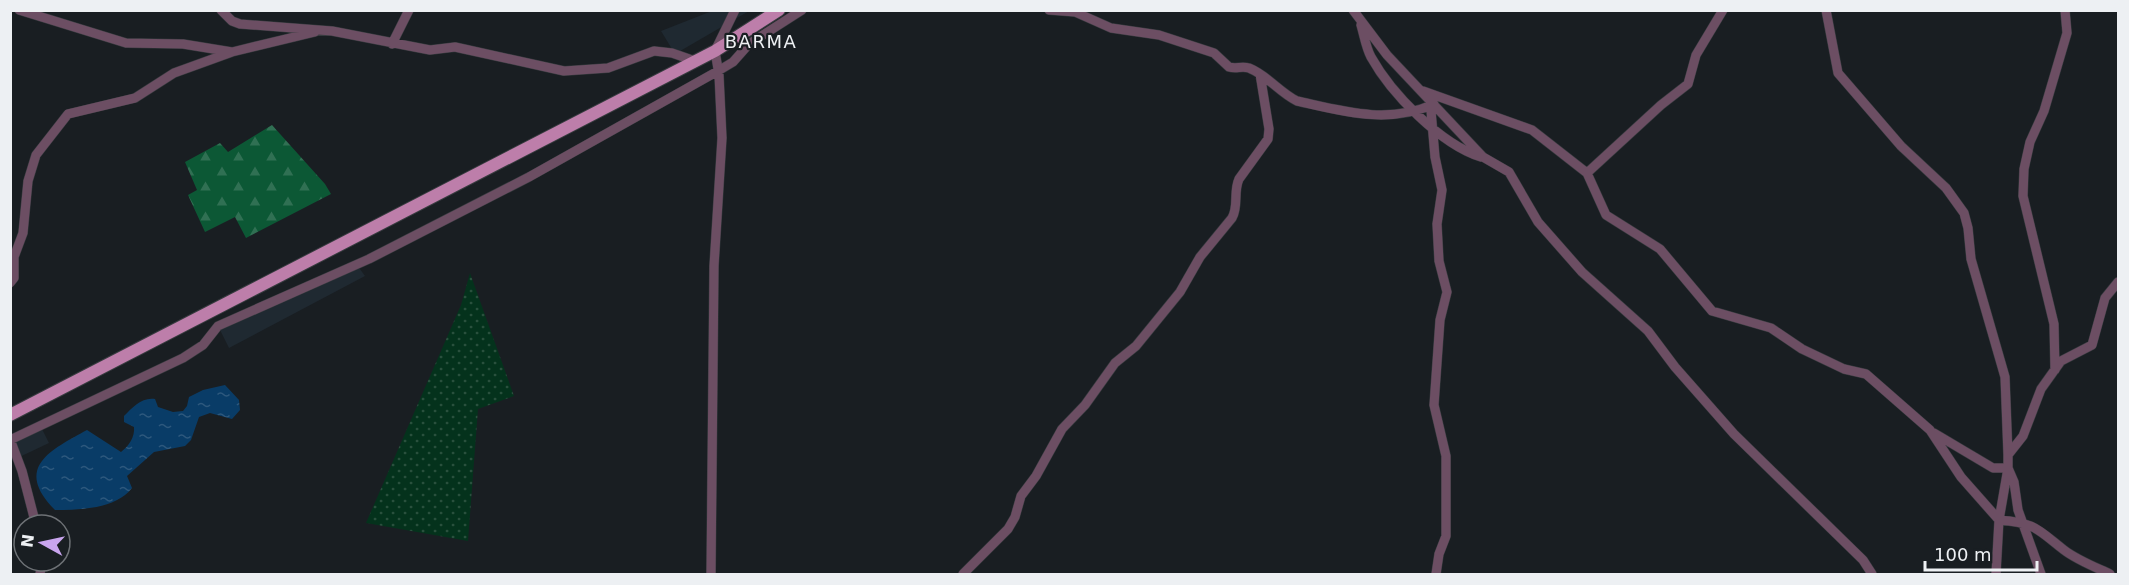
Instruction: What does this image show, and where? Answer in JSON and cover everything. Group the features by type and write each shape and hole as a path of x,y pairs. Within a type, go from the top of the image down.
{"main road":[{"path":"10,415 714,51 779,10"}],"street":[{"path":"19,10 126,43 183,44 232,52"},
{"path":"221,10 232,21 240,24 321,30 430,50 454,47 564,71 608,68 654,51 672,53 695,61"},
{"path":"392,44 409,10"},
{"path":"711,574 714,266 722,138 718,71 714,51 735,10"},
{"path":"33,513 11,440 183,358 203,345 218,326 369,259 529,177 718,71 732,62 749,44 801,10"},
{"path":"1049,10 1076,12 1111,28 1159,35 1214,53 1229,67 1244,67 1260,74 1287,96 1297,101 1368,116 1414,110 1429,100 1447,100 1532,130 1587,173 1606,215 1660,249 1712,311 1771,328 1802,349 1844,369 1866,374 1930,430 1993,468 2008,468"},
{"path":"1587,173 1661,105 1688,84 1692,78 1696,55 1723,10"},
{"path":"1826,10 1838,73 1901,146 1946,188 1964,213 1971,259 2005,377 2008,468 1999,520 1996,574"},
{"path":"2055,370 2054,324 2023,196 2024,169 2030,142 2044,111 2067,33 2065,10"},
{"path":"1356,14 1387,55 1483,158"},
{"path":"1356,14 1370,56 1400,97 1432,127 1469,153 1509,172 1538,222 1582,272 1642,324 1675,367 1734,434 1863,560 1872,574"},
{"path":"10,283 14,278 14,257 23,233 28,181 36,154 68,114 135,98 174,73 232,52 321,30"},
{"path":"963,574 1008,528 1015,517 1021,496 1036,476 1062,429 1084,405 1115,363 1136,346 1180,292 1200,257 1232,218 1235,212 1236,186 1239,179 1268,139 1269,129 1260,74"},
{"path":"1429,100 1447,100"},
{"path":"1429,100 1442,190 1437,224 1439,261 1447,292 1440,320 1434,405 1446,456 1446,537 1439,554 1436,574"},
{"path":"2008,454 2023,436 2041,389 2055,370 2068,355 2092,345 2105,298 2118,282"},
{"path":"1930,430 1961,477 1999,520 2022,522 2043,531 2066,551 2110,574"},
{"path":"2008,468 2014,482 2022,522 2041,574"}],"shaded area":[{"path":"712,11 749,11 675,54 661,31"},
{"path":"357,265 365,276 229,348 218,326"},
{"path":"40,425 49,443 11,461 10,440"}],"green space":[{"path":"272,125 325,184 331,194 246,238 235,217 205,232 188,195 197,190 185,162 220,143 228,152"},
{"path":"470,273 514,396 478,409 468,541 366,523 461,305"}],"water":[{"path":"225,385 239,400 240,410 232,419 210,413 199,417 191,440 185,446 154,452 127,476 132,488 117,500 96,507 55,510 43,495 37,482 37,471 42,461 61,445 87,430 121,452 127,447 134,434 134,427 124,422 124,416 138,403 155,399 158,407 173,412 183,411 189,397 203,390"}],"district":[{"name":"BARMA","path":"761,41"}]}
